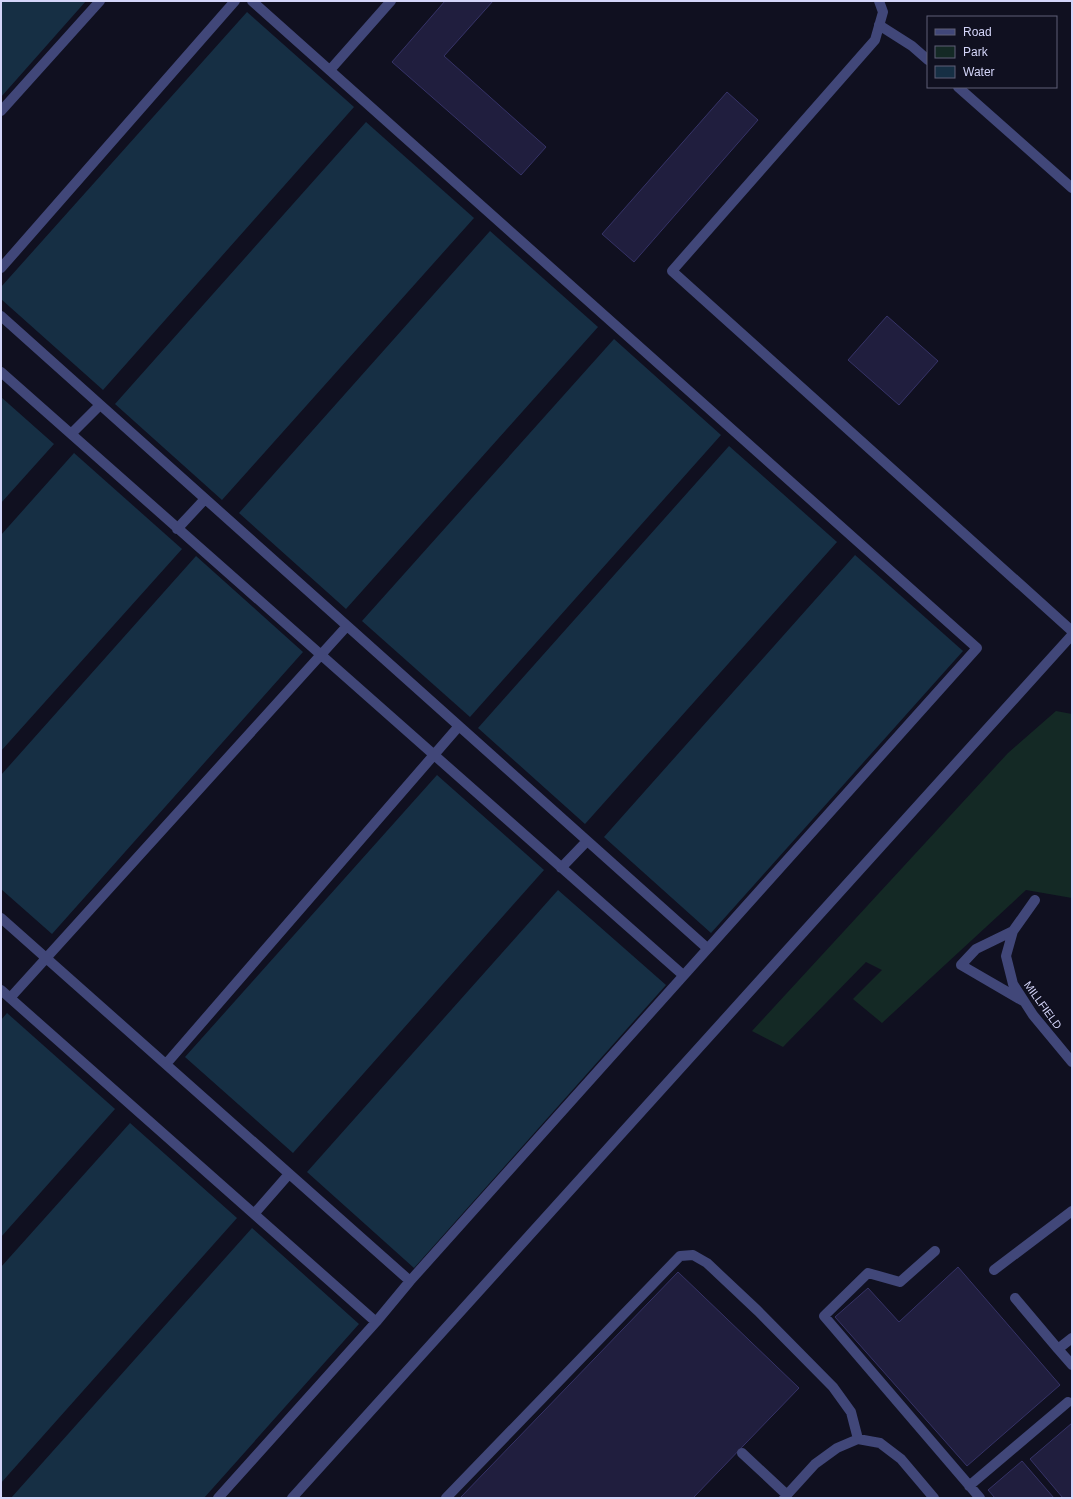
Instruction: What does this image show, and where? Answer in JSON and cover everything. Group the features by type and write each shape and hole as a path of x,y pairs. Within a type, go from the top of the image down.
{"street":[{"path":"1,111 100,1"},
{"path":"1,268 235,1"},
{"path":"218,1498 707,948 977,648 252,1"},
{"path":"330,70 391,1"},
{"path":"879,1 883,12 875,40 672,271 1072,632"},
{"path":"879,25 912,46 927,59"},
{"path":"959,88 1072,188"},
{"path":"1,316 707,948"},
{"path":"1,372 320,656 683,975"},
{"path":"71,434 100,405"},
{"path":"177,528 205,499"},
{"path":"10,998 347,626"},
{"path":"292,1498 1072,635"},
{"path":"166,1064 459,726"},
{"path":"562,868 587,841"},
{"name":"MILLFIELD","path":"1035,900 1013,932 1006,956 1013,984 1033,1015 1070,1059"},
{"path":"1,918 410,1281"},
{"path":"1013,932 976,949 961,965 1025,1002"},
{"path":"1,990 376,1322"},
{"path":"254,1214 289,1174"},
{"path":"994,1270 1072,1211"},
{"path":"935,1251 900,1282 868,1273 824,1316 980,1498"},
{"path":"446,1498 680,1256 693,1255 707,1263 758,1311 833,1388 851,1412 858,1439"},
{"path":"1015,1298 1072,1364"},
{"path":"1058,1349 1072,1338"},
{"path":"969,1486 1068,1402"},
{"path":"742,1453 785,1496 815,1464 837,1448 858,1439 880,1443 901,1460 934,1498"}],"green space":[{"path":"1056,711 1072,714 1072,898 1026,890 882,1023 853,999 882,970 866,962 783,1047 752,1031 1008,753"}],"water":[{"path":"1,1 86,1 1,97"},
{"path":"247,12 354,107 103,390 1,299 1,287"},
{"path":"366,122 474,218 222,500 115,404"},
{"path":"490,231 598,327 346,609 239,513"},
{"path":"614,339 721,435 470,717 362,621"},
{"path":"1,397 54,444 1,503"},
{"path":"729,446 837,542 585,824 478,728"},
{"path":"74,453 182,549 1,751 1,535"},
{"path":"855,555 963,651 711,933 604,837"},
{"path":"196,556 303,652 52,934 1,889 1,775"},
{"path":"437,775 544,870 293,1153 185,1057"},
{"path":"558,890 666,985 414,1268 307,1172"},
{"path":"7,1013 115,1109 1,1237 1,1020"},
{"path":"130,1123 237,1218 1,1483 1,1267"},
{"path":"252,1228 359,1324 204,1498 11,1498"}],"building":[{"path":"445,1 493,1 444,56 546,147 521,175 392,62"},
{"path":"727,92 758,120 634,262 602,234"},
{"path":"887,316 938,361 899,405 848,360"},
{"path":"958,1267 1060,1385 967,1466 835,1317 868,1288 899,1322"},
{"path":"678,1272 799,1388 693,1498 460,1498"},
{"path":"1072,1423 1072,1498 1063,1498 1030,1459"},
{"path":"1022,1461 1054,1498 995,1498 988,1490"}]}
